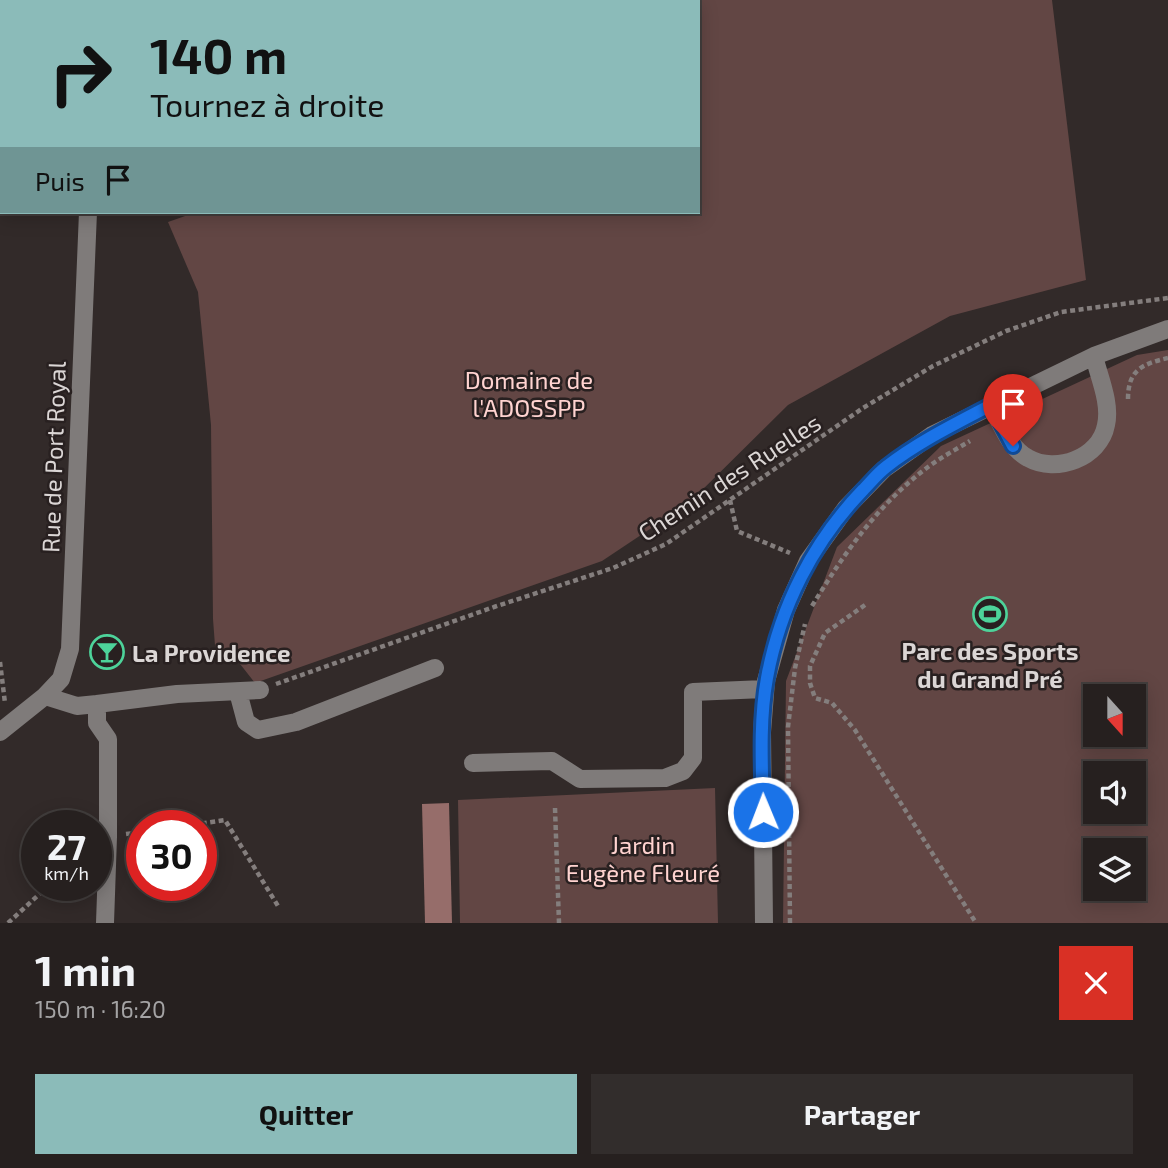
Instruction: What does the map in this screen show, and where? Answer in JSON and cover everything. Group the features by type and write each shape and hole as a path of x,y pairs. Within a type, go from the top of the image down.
{"street":[{"name":"Rue de Port Royal","path":"6,727 45,696 61,679 69,649 88,214"},
{"path":"764,923 762,732 765,689 786,610 808,561 846,508 884,469 932,435 1094,356 1168,329"},
{"path":"991,405 1013,446 1028,458 1049,465 1067,463 1085,455 1099,443 1106,426 1107,408 1094,356"},
{"path":"238,692 246,722 258,730 296,722 435,668"},
{"path":"474,763 552,761 580,779 665,778 683,771 693,758 693,692 765,689"},
{"path":"45,696 77,706 177,694 260,690"},
{"path":"97,704 97,723 108,738 108,810"},
{"path":"105,923 106,901"}],"path":[{"name":"Chemin des Ruelles","path":"260,690 613,568 666,544 898,387 933,366 1006,331 1061,312 1168,298"},
{"path":"1128,409 1128,385 1136,371 1150,362 1168,358"},
{"path":"808,612 866,524 897,492 926,468 980,436"},
{"path":"730,500 737,531 808,561"},
{"path":"865,605 825,633 810,666 810,683 815,698 832,703 855,730 976,923"},
{"path":"790,923 788,727 795,668 806,623"},
{"path":"0,662 6,727"},
{"path":"555,807 559,923"},
{"path":"217,821 225,820 278,906"},
{"path":"8,923 32,901"}],"green space":[{"name":"Domaine de l'ADOSSPP","path":"700,0 1052,0 1086,280 950,316 788,405 689,503 602,561 255,683 233,655 216,659 213,619 211,425 198,292 168,222 188,215 700,214"},
{"name":"Parc des Sports du Grand Pré","path":"1168,350 1168,923 783,923 786,681 837,547 941,446 1137,355"},
{"name":"Jardin Eugène Fleuré","path":"715,788 718,923 460,923 458,800"}],"shaded area":[{"path":"449,803 452,923 425,923 422,804"}],"place":[{"name":"Parc des Sports du Grand Pré","path":"990,614"},
{"name":"La Providence","path":"107,652"}],"route":[{"path":"763,812 762,732 766,681 786,610 808,561 846,508 884,469 932,435 991,405 1013,446"}]}
